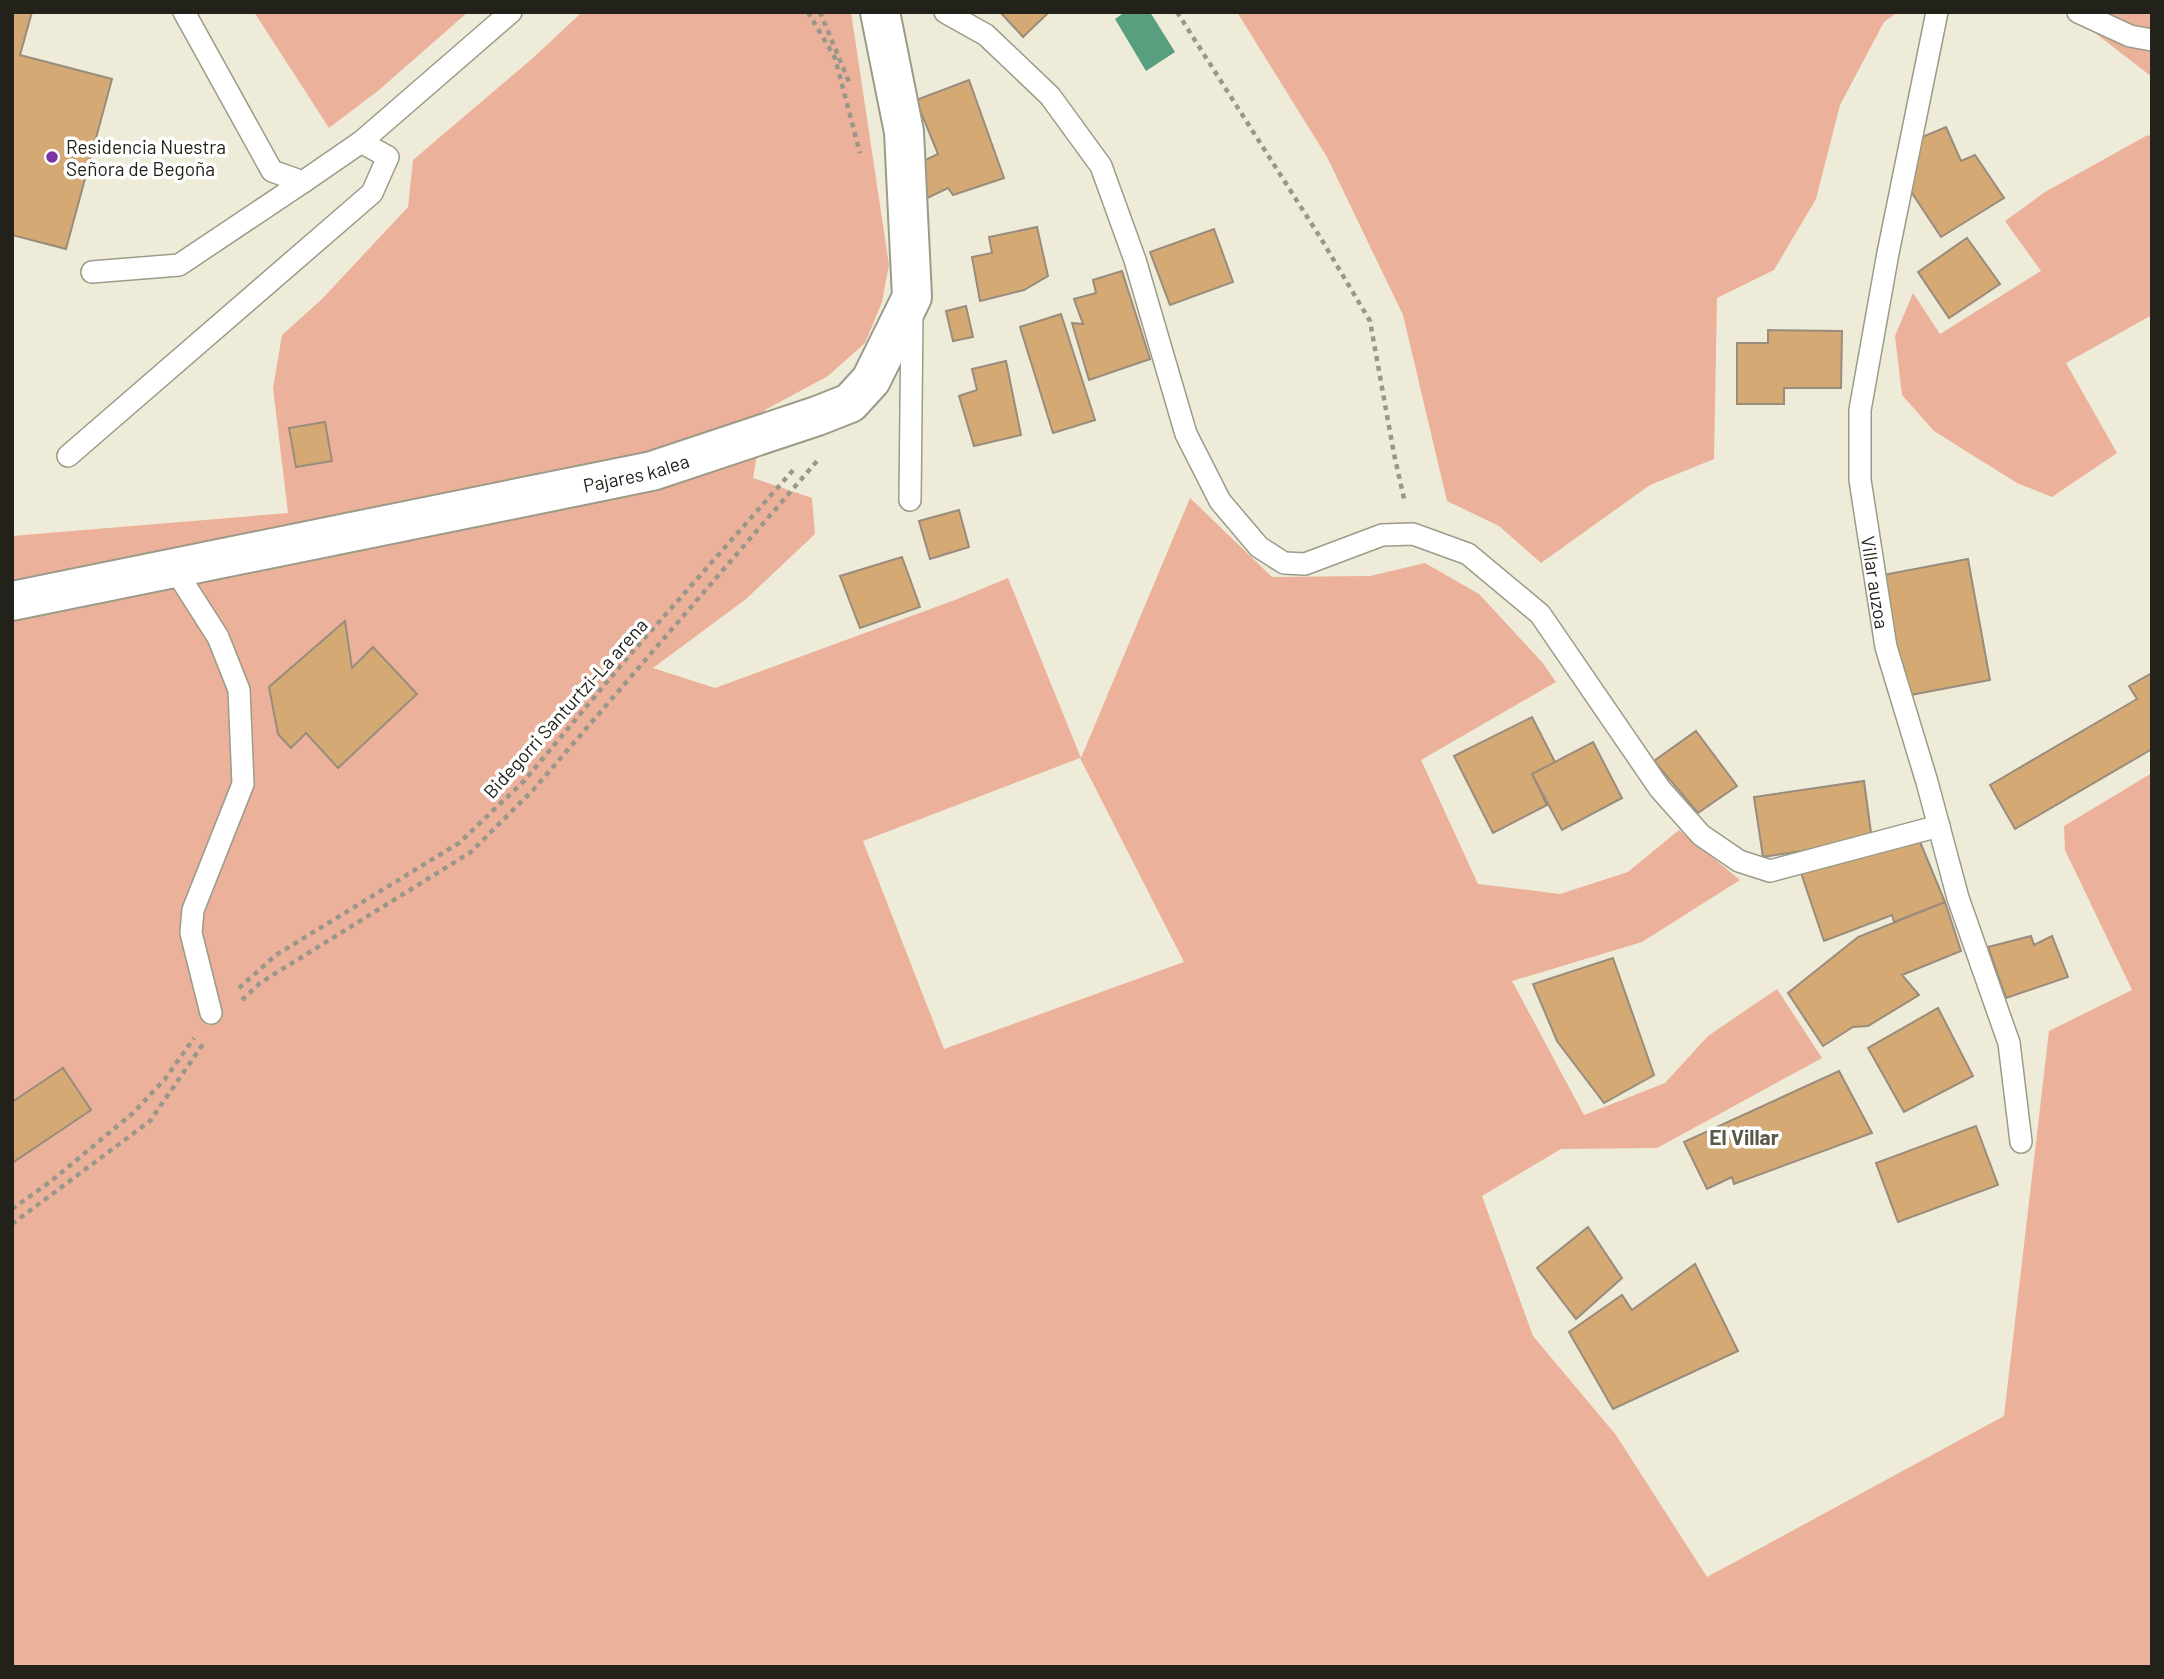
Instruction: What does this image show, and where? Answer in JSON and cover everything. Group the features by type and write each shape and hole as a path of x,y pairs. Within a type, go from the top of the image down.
{"street":[{"name":"Pajares kalea","path":"12,601 652,471 850,403 871,380 912,297 904,132 880,12"}],"lane":[{"path":"184,12 272,172 303,182"},
{"path":"92,272 179,265 361,142 512,12"},
{"path":"945,12 986,35 1051,96 1101,166 1135,260 1186,434 1220,500 1259,547 1284,563 1305,565 1382,535 1413,534 1468,554 1540,614 1660,789 1701,835 1739,861 1770,871 1939,826"},
{"name":"Villar auzoa","path":"1937,12 1888,253 1860,410 1860,480 1886,647 1958,898 2009,1043 2021,1142"},
{"path":"1933,34 1950,12"},
{"path":"2078,12 2130,36 2152,40"},
{"path":"68,456 372,193 388,157 361,142"},
{"path":"910,500 912,297"},
{"path":"174,568 218,637 239,690 243,784 193,910 191,933 211,1013"}],"path":[{"path":"808,12 835,58 861,155"},
{"path":"1177,12 1370,321 1394,454 1413,534"},
{"path":"236,1006 260,983 471,852 534,789 819,458"},
{"name":"Bidegorri Santurtzi-La arena","path":"12,1209 50,1182 133,1113 165,1079 211,1013 276,955 459,843 524,781 628,657 796,467"},
{"path":"12,1224 150,1121 204,1043"}],"shaded area":[{"path":"254,12 468,12 379,90 329,128"},
{"path":"582,12 851,12 889,265 882,302 865,343 828,376 765,410 753,478 812,498 815,534 746,599 653,668 715,688 1008,578 1081,758 1190,498 1272,577 1370,576 1425,563 1479,594 1542,662 1556,682 1421,760 1478,884 1560,894 1628,872 1679,830 1740,880 1642,942 1512,981 1584,1115 1665,1083 1708,1036 1777,989 1822,1058 1657,1148 1561,1149 1482,1196 1533,1336 1616,1435 1707,1577 2004,1416 2049,1031 2132,990 2065,850 2064,826 2152,773 2152,1667 12,1667 12,536 288,513 273,388 282,335 322,299 408,207 413,160 534,57","holes":["1080,758 1184,962 944,1049 863,841"]},
{"path":"1125,12 1150,12 1175,52 1146,71 1115,19"},
{"path":"1237,12 1898,12 1884,22 1840,105 1816,199 1774,270 1717,298 1714,459 1650,485 1541,563 1499,526 1447,501 1403,315 1327,157"},
{"path":"2068,12 2152,12 2152,77"},
{"path":"2152,135 2152,315 2066,363 2117,453 2052,497 2017,483 1934,431 1902,395 1895,336 1913,293 1940,334 2041,271 2005,221 2045,192"}],"building":[{"name":"Residencia Nuestra Señora de Begoña","path":"12,12 32,12 20,55 112,79 66,249 12,235"},
{"path":"1000,12 1049,12 1023,37"},
{"path":"969,80 1004,178 953,195 948,188 923,200 915,165 938,154 916,100"},
{"path":"1946,127 1961,161 1975,155 2004,198 1941,237 1910,190 1920,138"},
{"path":"1037,227 1048,276 1024,290 980,301 972,257 992,253 989,237"},
{"path":"1214,229 1233,282 1170,305 1150,252"},
{"path":"1967,238 2000,284 1949,318 1918,272"},
{"path":"1122,271 1150,359 1089,380 1072,323 1083,324 1074,299 1096,293 1093,280"},
{"path":"966,306 973,337 953,341 946,311"},
{"path":"1061,314 1095,420 1053,433 1020,327"},
{"path":"1768,330 1842,331 1841,388 1784,388 1784,404 1737,404 1737,343 1768,343"},
{"path":"1006,361 1021,435 974,446 959,396 977,390 972,369"},
{"path":"325,422 332,461 296,467 289,428"},
{"path":"959,510 969,547 930,559 919,521"},
{"path":"902,557 920,607 860,628 840,576"},
{"path":"1968,559 1990,680 1905,696 1883,575"},
{"path":"345,621 352,668 373,647 417,694 338,768 306,733 291,748 278,734 269,687"},
{"path":"2152,673 2152,749 2015,829 1990,785 2137,699 2129,686"},
{"path":"1532,717 1555,762 1532,774 1547,805 1493,833 1454,756"},
{"path":"1696,731 1737,786 1698,813 1654,761"},
{"path":"1593,742 1622,798 1562,830 1532,774"},
{"path":"1864,781 1872,840 1763,857 1754,797"},
{"path":"1918,837 1945,902 1894,922 1892,915 1824,941 1800,870"},
{"path":"1945,902 1961,951 1902,975 1919,995 1868,1026 1853,1027 1823,1046 1788,993 1858,937"},
{"path":"2031,936 2034,945 2052,936 2068,977 2006,998 1988,947"},
{"path":"1613,958 1654,1075 1604,1103 1557,1041 1533,984"},
{"path":"1938,1008 1973,1076 1904,1112 1868,1048"},
{"path":"63,1068 91,1110 12,1163 12,1102"},
{"path":"1839,1071 1872,1133 1734,1184 1732,1177 1707,1189 1684,1142"},
{"path":"1976,1126 1998,1185 1898,1222 1876,1163"},
{"path":"1588,1227 1622,1278 1576,1319 1537,1268"},
{"path":"1695,1264 1738,1351 1613,1409 1569,1332 1622,1295 1632,1310"}],"place":[{"name":"Residencia Nuestra Señora de Begoña","path":"52,157"}],"district":[{"name":"El Villar","path":"1744,1136"}]}
